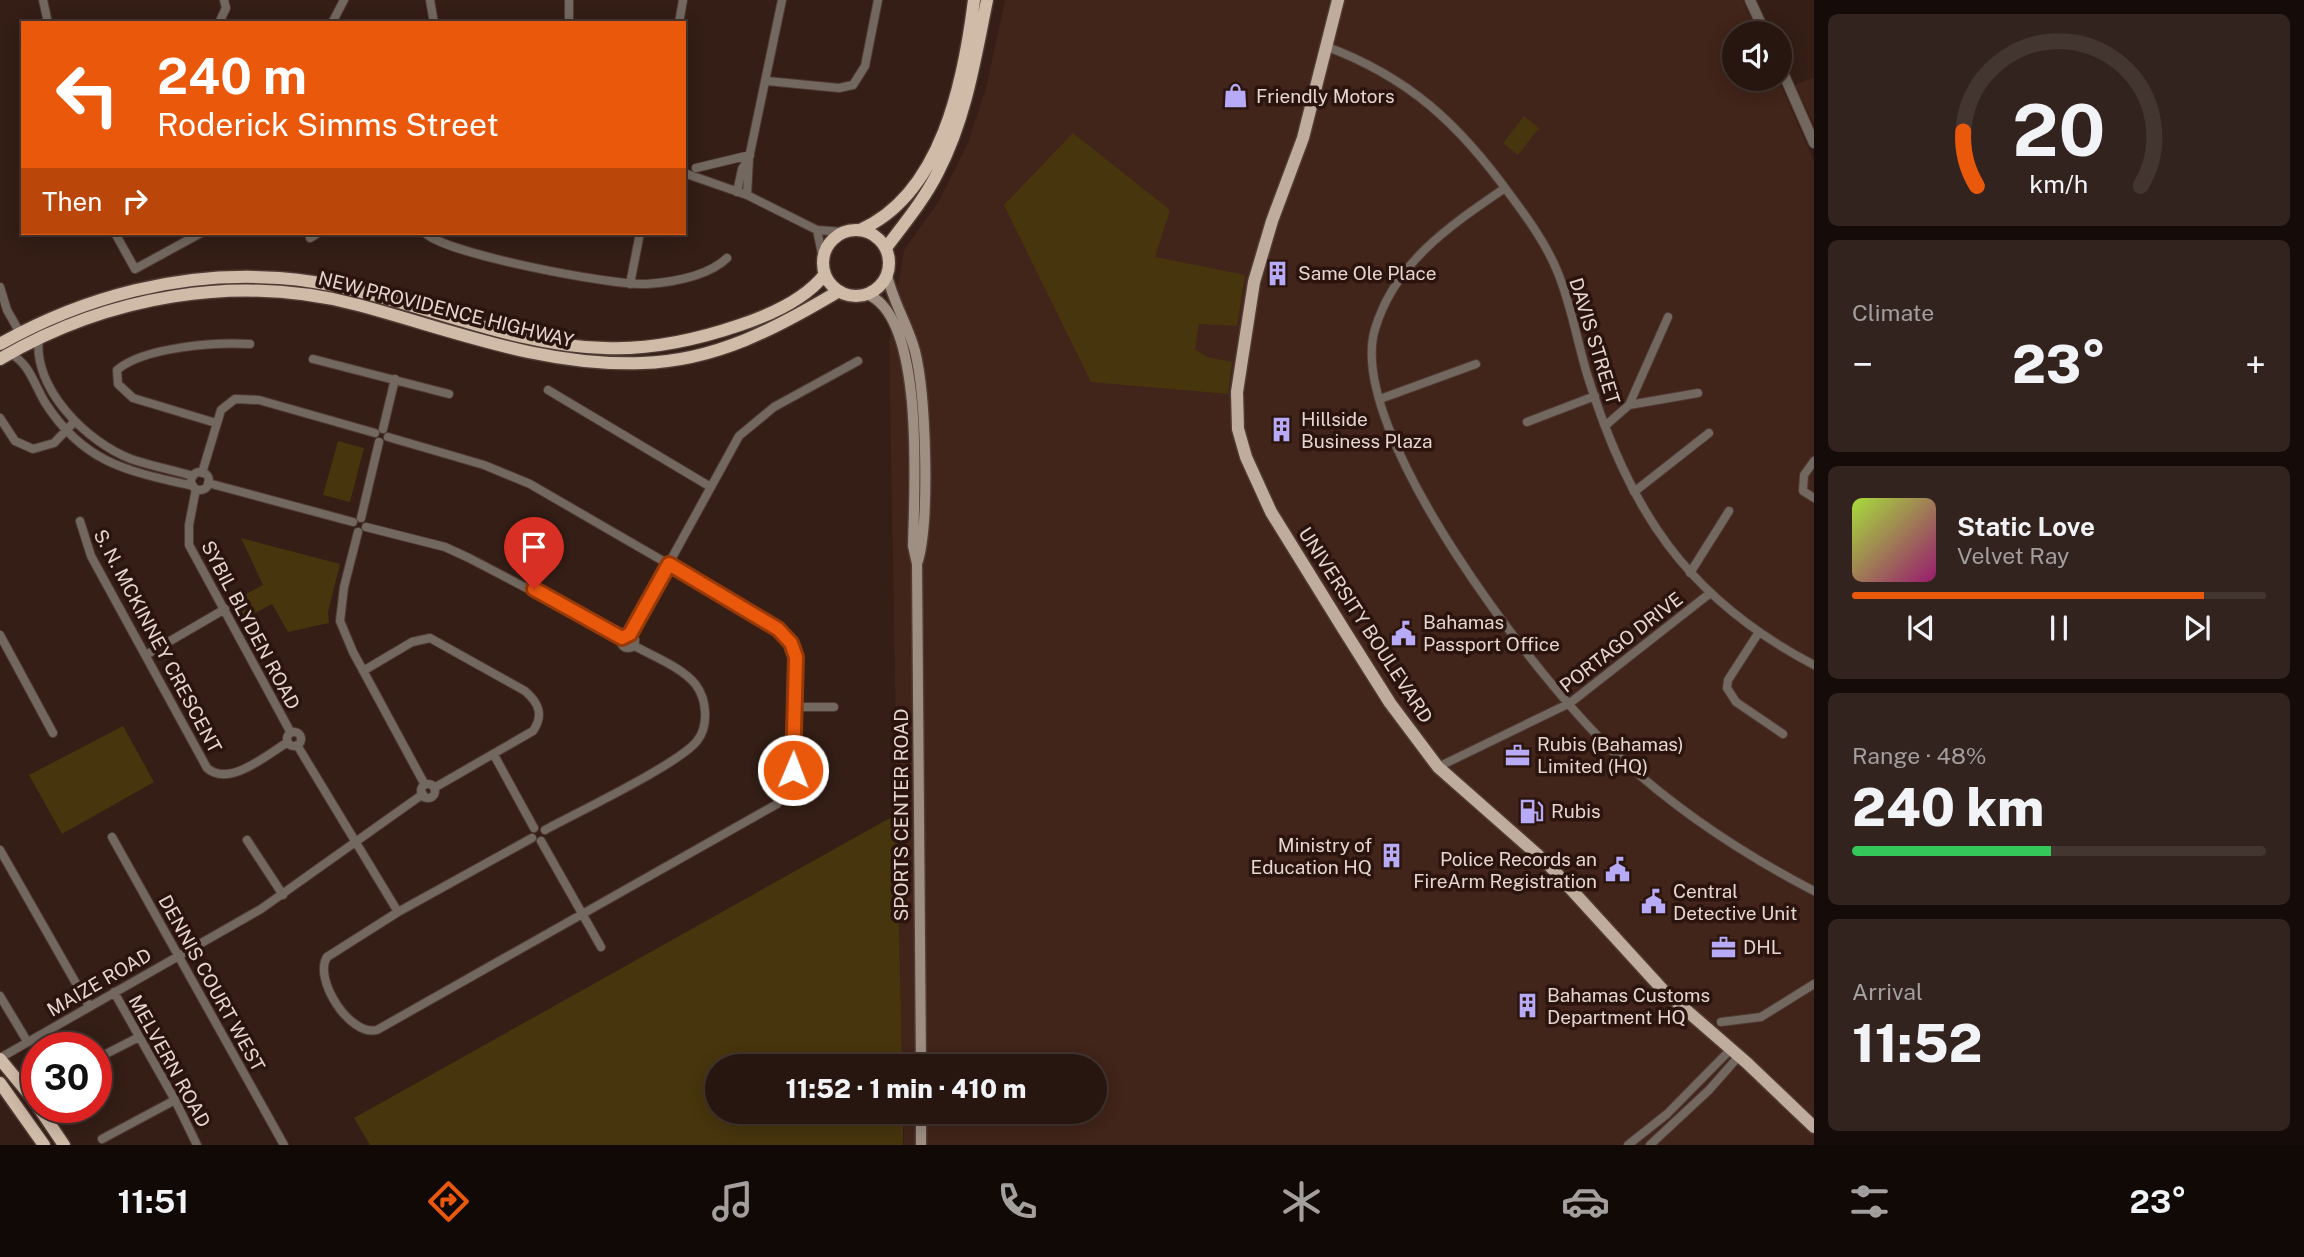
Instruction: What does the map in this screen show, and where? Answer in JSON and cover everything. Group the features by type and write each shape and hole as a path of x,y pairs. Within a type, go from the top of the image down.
{"highway":[{"path":"860,230 876,237 886,248 889,263 887,275 879,287 867,295 853,296 839,291 825,275 823,259 830,243 844,232 860,230 882,220 908,192 941,138 960,75 974,0"},
{"path":"886,248 925,195 958,129 986,0"},
{"name":"NEW PROVIDENCE HIGHWAY","path":"3,352 20,333 75,309 136,290 206,279 266,277 341,288 570,345 639,347 698,339 747,323 805,294 825,275"},
{"name":"NEW PROVIDENCE HIGHWAY","path":"3,352 129,304 209,292 270,291 355,304 515,350 583,362 645,363 707,354 740,344 790,321 839,291"},
{"path":"0,1058 21,1085"},
{"path":"0,1083 44,1145"},
{"path":"49,1123 64,1145"}],"main road":[{"name":"UNIVERSITY BOULEVARD","path":"1338,0 1303,138 1272,221 1254,282 1237,392 1238,429 1246,457 1271,512 1390,703 1438,767 1535,852 1663,990 1812,1122"},
{"name":"SPORTS CENTER ROAD","path":"887,275 914,347 922,399 922,548 917,564"},
{"name":"SPORTS CENTER ROAD","path":"867,295 880,303 893,320 910,377 913,546 917,564 921,1054"},
{"path":"921,1124 921,1145"}],"street":[{"path":"43,0 48,21"},
{"path":"220,21 226,8 224,0"},
{"path":"333,21 344,0"},
{"path":"430,0 434,21"},
{"path":"569,0 569,21"},
{"path":"679,21 683,0"},
{"path":"747,195 750,156 782,0"},
{"path":"767,81 839,88 853,85 865,66 878,0"},
{"path":"1750,0 1760,21"},
{"name":"DAVIS STREET","path":"1325,46 1364,61 1413,90 1461,133 1505,188 1557,271 1605,426 1634,492 1658,532 1709,594 1759,632 1814,665"},
{"path":"1791,91 1814,143"},
{"path":"696,168 750,156"},
{"path":"737,192 742,169 750,156"},
{"path":"686,174 747,195 817,230 844,232"},
{"path":"1505,188 1432,240 1399,278 1374,330 1373,375 1406,468 1437,524 1507,628 1613,751 1679,808 1741,851 1814,891"},
{"path":"817,230 823,259"},
{"path":"116,235 135,270 197,235"},
{"path":"428,235 438,242 516,263 630,284 684,278 711,269 727,258"},
{"path":"630,284 640,235"},
{"path":"0,287 7,310 20,333"},
{"path":"1605,426 1629,405 1668,317"},
{"path":"3,352 23,360 41,396 66,431 84,448 113,466 204,489 208,483 207,477 131,459 99,442 75,421 44,374 37,356 39,338"},
{"path":"250,344 221,344 150,355 129,362 117,370 118,384 133,398 216,423 225,405 245,398 379,431 388,437 506,473 563,501 786,636 796,657 793,770 787,790 777,804 389,1023 366,1031 356,1027 346,1017 324,978 323,964 332,953 398,912 545,837 545,830"},
{"path":"313,359 449,394"},
{"path":"626,636 739,436 761,415 858,361"},
{"path":"1380,399 1476,363"},
{"path":"363,671 412,642 430,638 525,691 537,703 538,722 533,731 494,755 434,788 424,790 363,671 340,621 344,587 362,529 357,520 395,379"},
{"path":"548,390 709,486"},
{"path":"1629,405 1698,393"},
{"path":"1527,422 1595,396"},
{"path":"0,418 15,440 26,448 47,446 75,421"},
{"name":"SYBIL BLYDEN ROAD","path":"216,423 194,487 187,534 189,545 225,609 293,743"},
{"path":"1634,492 1709,433"},
{"path":"379,442 388,437"},
{"path":"1814,460 1802,484 1803,491 1814,498"},
{"path":"208,483 357,520"},
{"path":"1690,573 1729,512"},
{"name":"S. N. MCKINNEY CRESCENT","path":"80,521 92,556 202,759 214,774 225,776 234,773 293,743"},
{"path":"362,529 457,552 634,639 633,645 685,676 696,686 705,713 705,725 699,738 677,757 545,830"},
{"name":"PORTAGO DRIVE","path":"1438,767 1570,704 1709,594"},
{"path":"146,655 225,609"},
{"path":"1759,632 1728,680 1727,688 1736,702 1783,734"},
{"path":"0,635 53,733"},
{"path":"794,707 834,707"},
{"path":"293,743 398,912"},
{"path":"494,755 534,828 536,840 601,947"},
{"name":"MAIZE ROAD","path":"43,1032 284,895 424,790"},
{"path":"534,828 545,830"},
{"name":"DENNIS COURT WEST","path":"112,837 284,1145"},
{"path":"247,840 284,895"},
{"path":"0,850 89,1006"},
{"path":"1721,1022 1761,1017 1814,984"},
{"name":"MELVERN ROAD","path":"114,992 175,1100 197,1145"},
{"path":"0,996 22,1032"},
{"path":"112,1051 139,1037"},
{"name":"MAIZE ROAD","path":"0,1058 21,1045"},
{"path":"1628,1145 1735,1053"},
{"path":"1650,1145 1715,1084 1735,1053"},
{"path":"102,1139 175,1100"}],"shaded area":[{"path":"1005,0 1743,0 1753,21 1722,21 1722,91 1783,91 1814,161 1814,1145 904,1145 903,1124 1107,1124 1107,1054 902,1054 889,342 904,250 939,201 967,145 986,88"},
{"path":"1814,77 1814,125 1795,85"},
{"path":"1524,116 1539,128 1518,155 1503,143"},
{"path":"1073,133 1170,210 1155,257 1245,275 1237,326 1199,324 1195,349 1207,357 1232,362 1228,394 1091,382 1004,205"},
{"path":"338,441 364,448 350,502 323,495"},
{"path":"241,538 340,564 328,612 329,623 288,632 272,604 242,620 233,601 263,585"},
{"path":"123,726 154,782 62,834 29,775"},
{"path":"897,814 902,1054 705,1054 705,1124 903,1124 903,1145 370,1145 354,1118"}],"place":[{"name":"Friendly Motors","path":"1236,96"},
{"name":"Same Ole Place","path":"1278,273"},
{"name":"Hillside Business Plaza","path":"1281,430"},
{"name":"Bahamas Passport Office","path":"1403,633"},
{"name":"Rubis (Bahamas) Limited (HQ)","path":"1517,755"},
{"name":"Rubis","path":"1531,811"},
{"name":"Ministry of Education HQ","path":"1392,856"},
{"name":"Police Records an FireArm Registration","path":"1617,870"},
{"name":"Central Detective Unit","path":"1653,902"},
{"name":"DHL","path":"1723,947"},
{"name":"Bahamas Customs Department HQ","path":"1527,1006"}],"route":[{"path":"534,589 622,638 630,634 669,564 778,629 791,643 796,657 793,770"}]}
